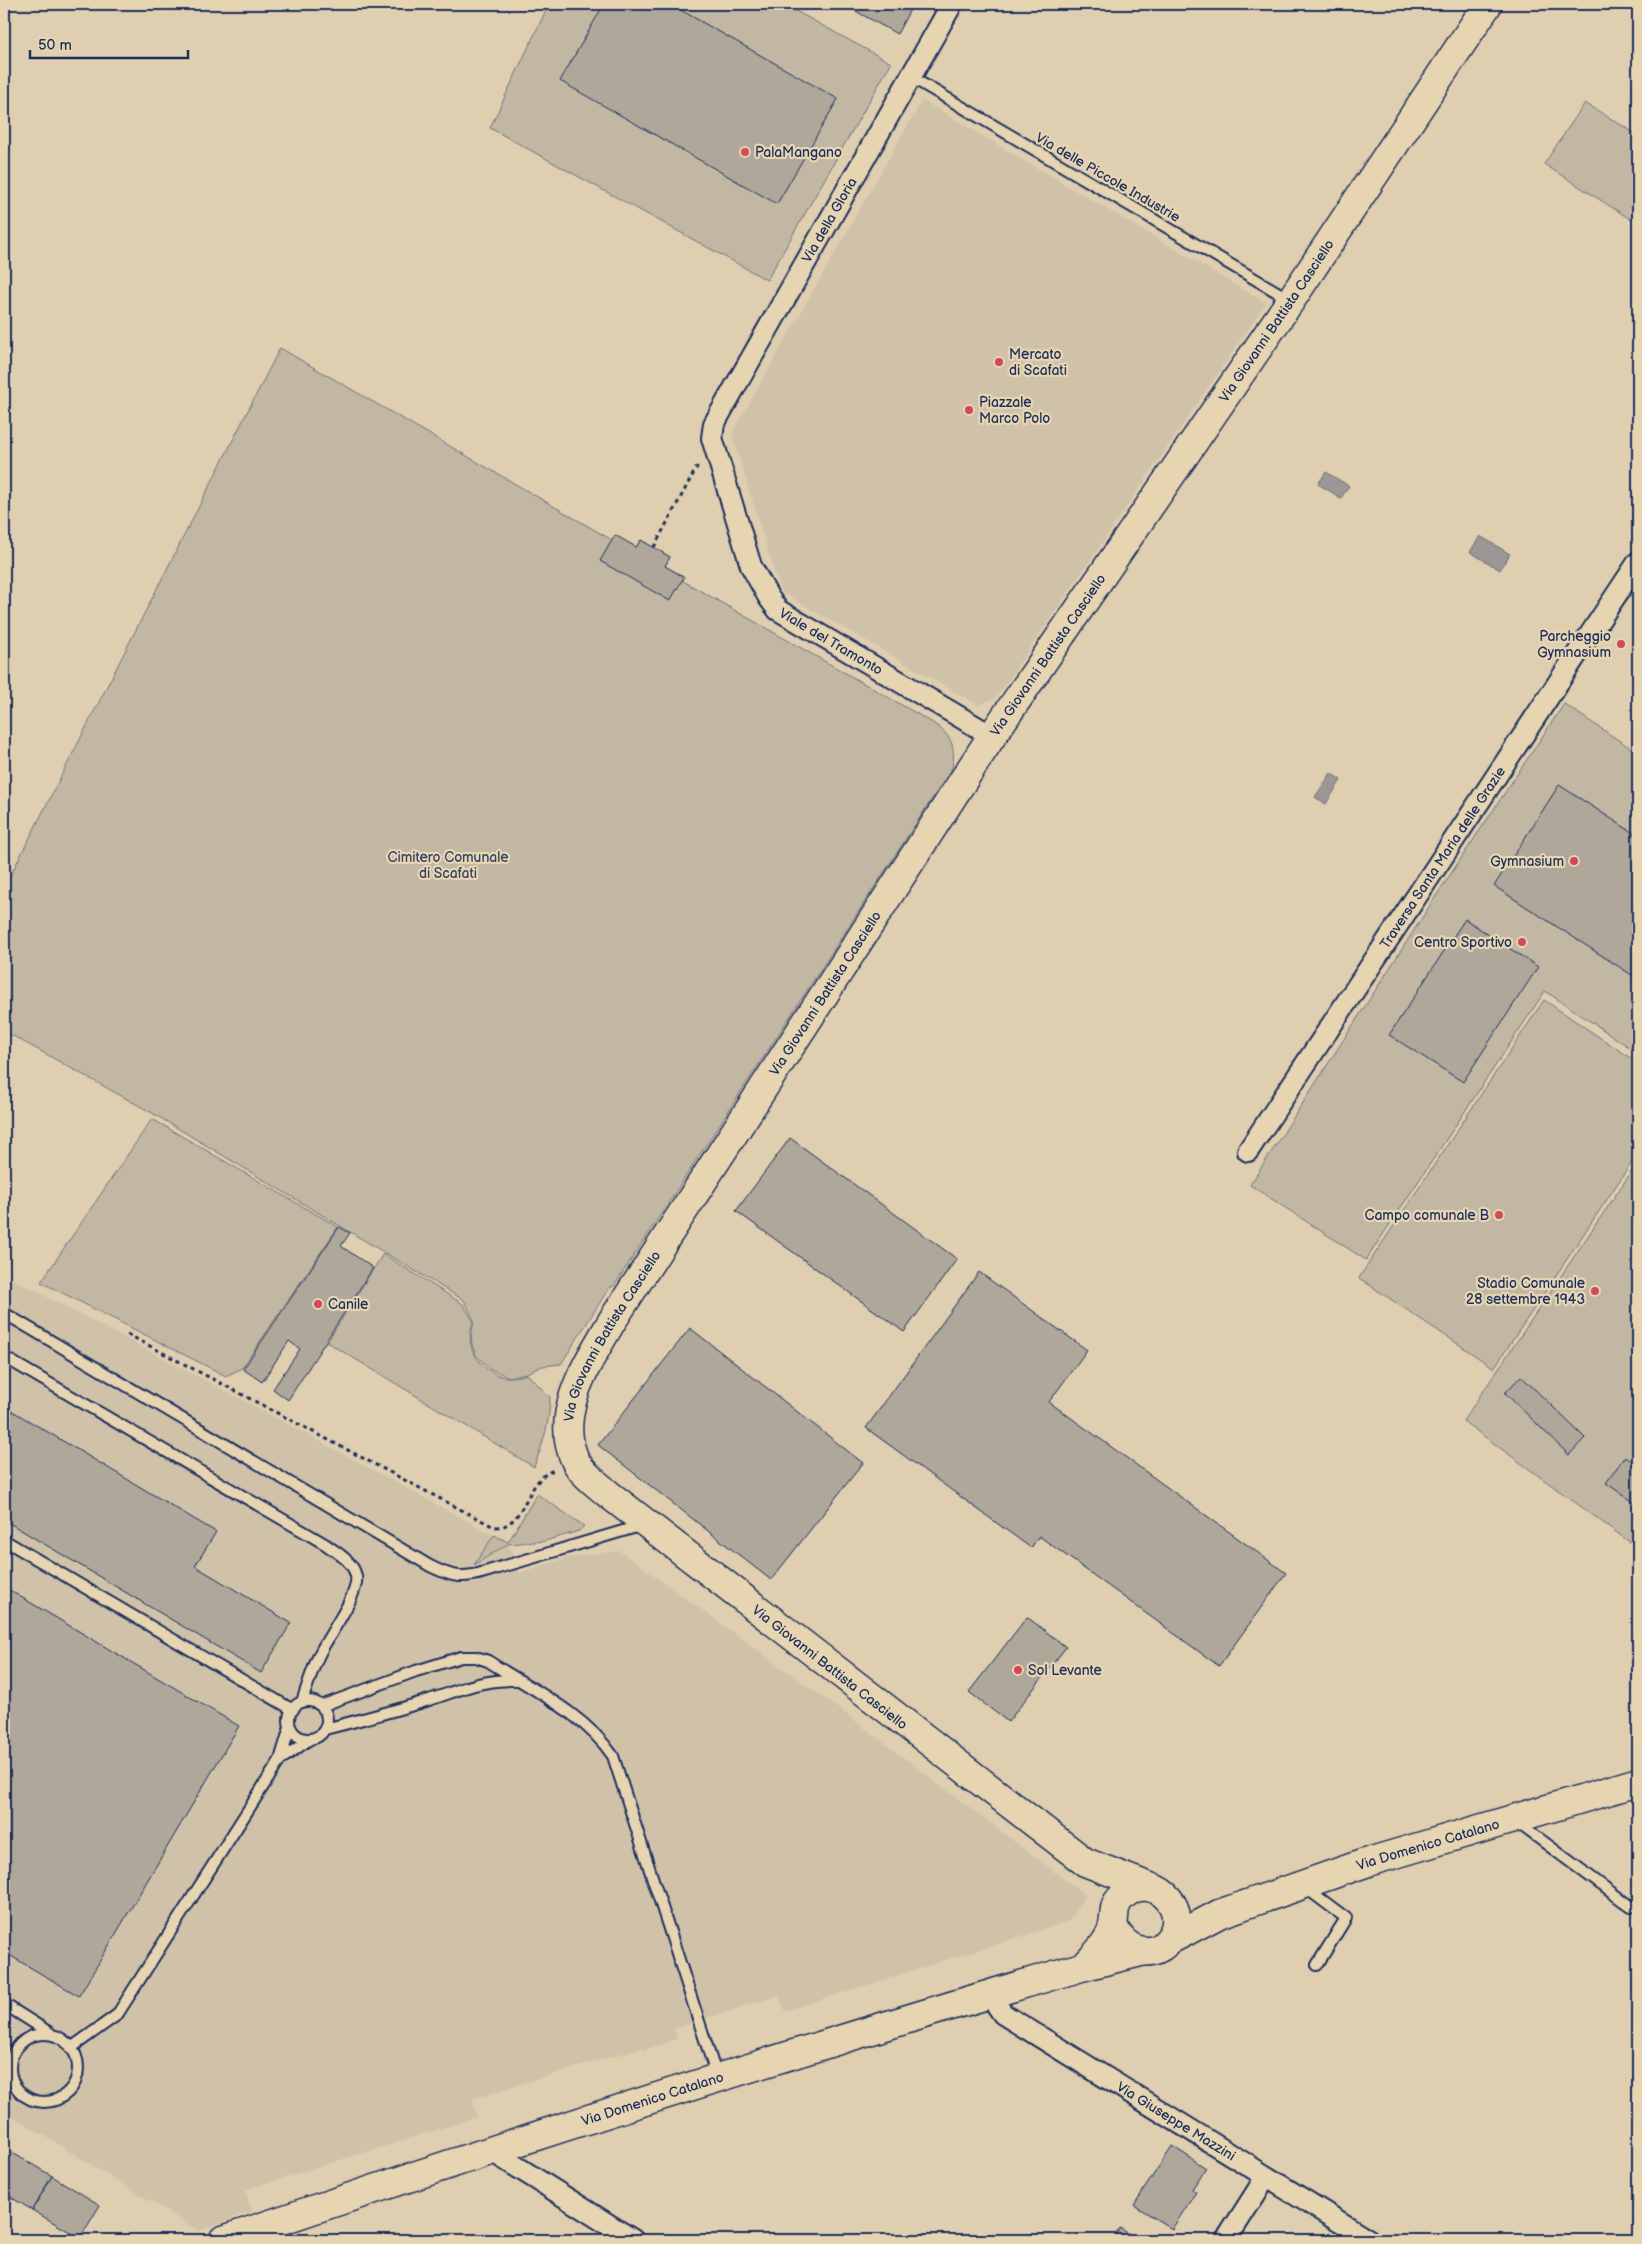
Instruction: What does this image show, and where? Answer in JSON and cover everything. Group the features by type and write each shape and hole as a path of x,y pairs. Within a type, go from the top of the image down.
{"street":[{"name":"Via della Gloria","path":"712,438 714,424 952,4"},
{"name":"Via Giovanni Battista Casciello","path":"1162,1894 1085,1862 588,1477 576,1461 570,1442 569,1421 574,1393 589,1360 612,1321 992,736 1291,300 1488,4"},
{"name":"Viale del Tramonto","path":"712,438 751,566 778,610 992,736"},
{"name":"Traversa Santa Maria delle Grazie","path":"1248,1151 1638,562"},
{"name":"Via Domenico Catalano","path":"223,2240 490,2150 716,2077 989,1994 1156,1946 1219,1914 1368,1862 1638,1782"},
{"name":"Via Giovanni Battista Casciello","path":"1085,1862 1106,1900 1113,1921"},
{"name":"Via Domenico Catalano","path":"1085,1966 1102,1946 1113,1921 1119,1900 1135,1888 1145,1887 1195,1912 1219,1914"},
{"path":"1113,1921 1121,1941 1128,1946 1156,1946 1173,1934 1176,1917 1162,1894"},
{"name":"Via Giuseppe Mazzini","path":"989,1994 1003,2014 1369,2240"},
{"path":"490,2150 632,2240"},
{"path":"1226,2240 1266,2177"}],"lane":[{"name":"Via delle Piccole Industrie","path":"911,77 1291,300"},
{"path":"4,1313 430,1566 455,1577 471,1576 647,1524"},
{"path":"4,1357 325,1544 353,1567 357,1577 354,1592 320,1652 302,1702 292,1710 290,1727 280,1760 117,2015 71,2048"},
{"path":"4,1540 292,1710"},
{"path":"321,1706 360,1690 461,1657 476,1657 488,1661 588,1726 603,1741 613,1756 716,2077"},
{"path":"280,1760 325,1730 430,1700 483,1682 516,1680"},
{"path":"302,1702 315,1702 321,1706 327,1716 325,1730"},
{"path":"290,1727 298,1736 310,1739"},
{"path":"1512,1818 1631,1907"},
{"path":"1304,1885 1346,1918 1317,1965"},
{"path":"4,2004 53,2035 63,2039 77,2058 78,2069 75,2081 60,2098 50,2101 39,2101 28,2098 20,2092 12,2078 7,2060 30,2036 53,2035"}],"path":[{"path":"654,547 712,438"},
{"path":"4,1267 9,1270"},
{"path":"127,1334 494,1527 505,1526 517,1516 532,1489 548,1472 576,1461"}],"shaded area":[{"name":"Mercato di Scafati","path":"922,100 1266,303 996,698 978,705 783,593 780,589 734,442 733,432"},
{"path":"1326,472 1349,486 1341,498 1318,484"},
{"path":"1480,536 1510,554 1500,570 1470,552"},
{"path":"1331,773 1341,780 1326,804 1315,797"},
{"path":"4,1274 508,1543 519,1573 565,1558 620,1551 842,1711 1085,1895 1069,1921 785,2011 779,1995 674,2029 677,2039 644,2050 643,2047 472,2099 477,2117 245,2190 252,2211 199,2231 4,2111"}],"green space":[{"path":"549,4 783,4 891,63 767,280 490,128"},
{"path":"1585,103 1638,135 1638,224 1544,164"},
{"name":"Cimitero Comunale di Scafati","path":"280,348 612,540 636,547 641,540 670,557 665,566 684,577 683,581 928,720 946,734 952,745 952,768 614,1286 609,1288 561,1364 542,1366 527,1373 509,1377 490,1369 476,1355 471,1335 474,1321 465,1301 154,1114 4,1031 4,888"},
{"name":"Centro Sportivo","path":"1564,704 1638,753 1638,1053 1545,991 1366,1260 1250,1185 1438,893"},
{"name":"Campo comunale B","path":"1544,1000 1638,1063 1638,1153 1494,1368 1359,1278"},
{"path":"152,1119 338,1227 242,1368 226,1376 41,1282"},
{"name":"Stadio Comunale 28 settembre 1943","path":"1638,1162 1638,1548 1463,1421"},
{"path":"383,1254 463,1304 473,1321 471,1345 480,1363 492,1372 505,1377 527,1374 550,1397 549,1415 534,1467 327,1342"},
{"path":"537,1494 584,1526 579,1531 545,1541 508,1544 474,1565 494,1535 508,1542"}],"building":[{"name":"PalaMangano","path":"604,4 670,4 838,99 777,204 560,81"},
{"path":"843,4 913,4 897,34"},
{"path":"615,535 636,547 641,540 670,557 665,566 684,577 670,601 600,561"},
{"name":"Gymnasium","path":"1559,785 1638,836 1638,979 1494,886"},
{"path":"1465,919 1538,967 1463,1082 1389,1035"},
{"path":"790,1138 957,1259 904,1332 736,1211"},
{"name":"Canile","path":"339,1227 350,1233 341,1246 373,1268 288,1400 273,1389 300,1349 289,1341 262,1382 243,1369"},
{"path":"979,1272 1087,1350 1049,1402 1286,1573 1219,1666 1039,1536 1031,1548 866,1428"},
{"path":"690,1328 863,1463 771,1580 598,1445"},
{"path":"1521,1376 1585,1438 1569,1455 1505,1393"},
{"path":"4,1406 216,1532 195,1566 291,1623 261,1673 4,1520"},
{"path":"1625,1456 1638,1466 1638,1505 1606,1483"},
{"path":"4,1587 239,1726 79,1996 4,1952"},
{"name":"Sol Levante","path":"1027,1617 1066,1647 1008,1722 969,1692"},
{"path":"1172,2146 1206,2168 1192,2189 1196,2192 1172,2229 1134,2205"},
{"path":"4,2148 52,2176 32,2210 4,2193"},
{"path":"52,2176 100,2205 80,2238 32,2210"},
{"path":"1120,2228 1138,2240 1112,2240"}],"place":[{"name":"PalaMangano","path":"745,152"},
{"name":"Mercato di Scafati","path":"999,362"},
{"name":"Piazzale Marco Polo","path":"969,410"},
{"name":"Parcheggio Gymnasium","path":"1621,644"},
{"name":"Gymnasium","path":"1574,861"},
{"name":"Centro Sportivo","path":"1522,942"},
{"name":"Campo comunale B","path":"1499,1215"},
{"name":"Stadio Comunale 28 settembre 1943","path":"1595,1291"},
{"name":"Canile","path":"318,1304"},
{"name":"Sol Levante","path":"1018,1670"}]}
